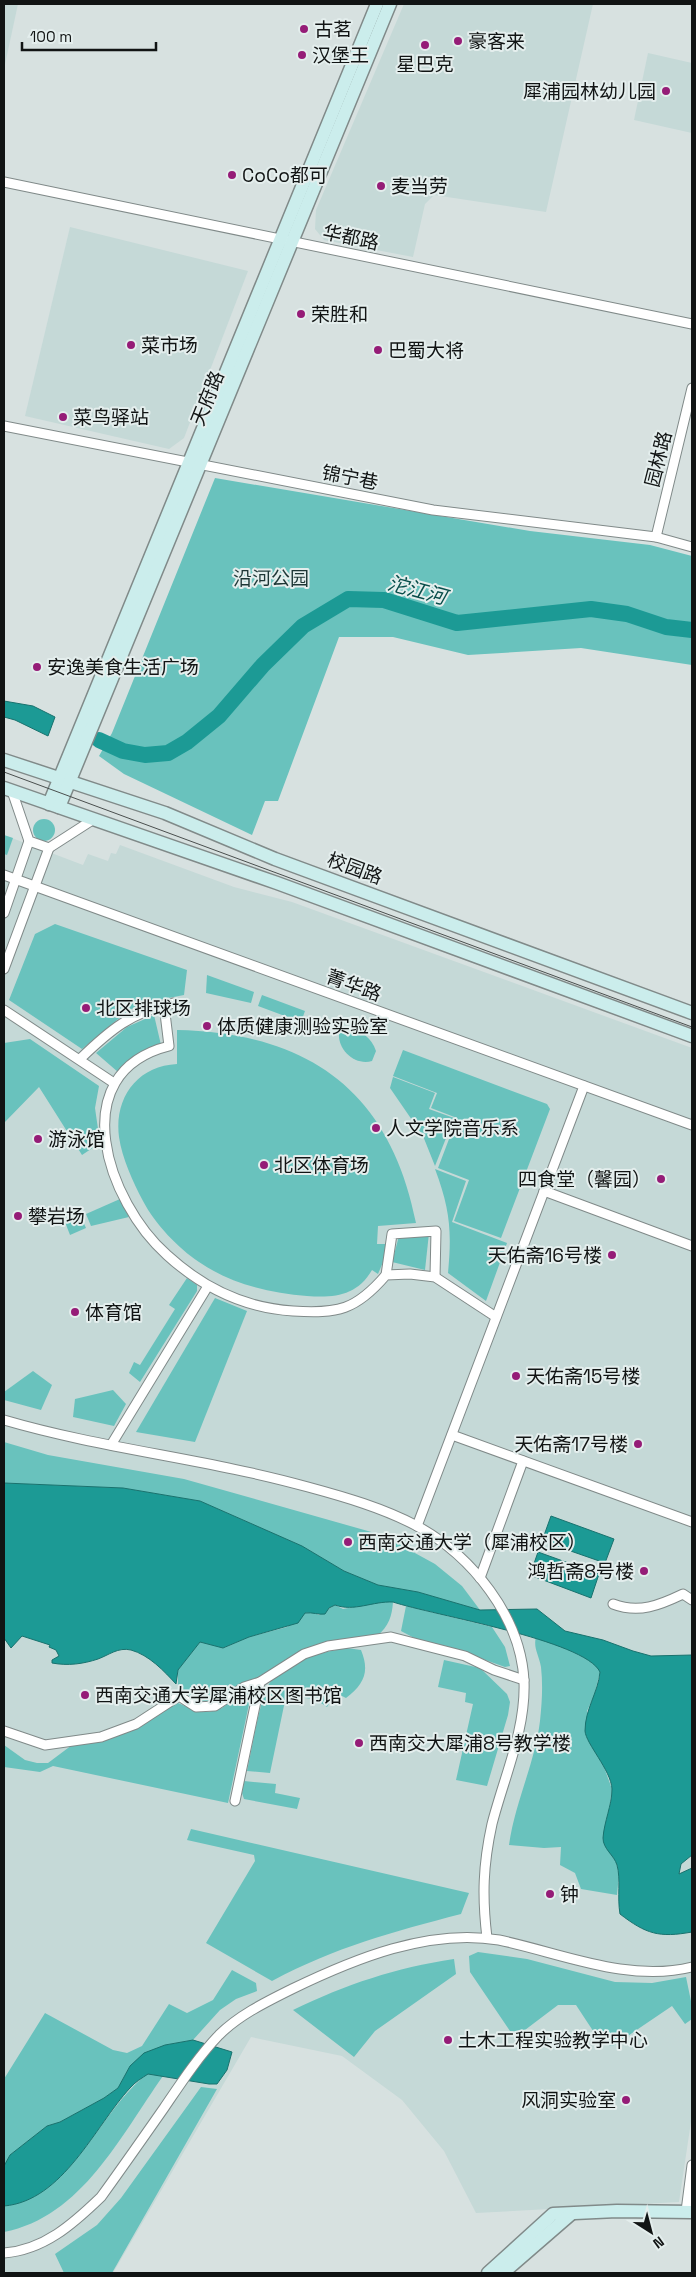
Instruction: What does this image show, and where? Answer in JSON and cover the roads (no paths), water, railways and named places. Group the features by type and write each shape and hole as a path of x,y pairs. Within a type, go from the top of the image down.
{"street":[{"name":"天府路","path":"54,806 286,240 377,4"},
{"name":"天府路","path":"286,240 390,4"},
{"name":"华都路","path":"4,182 692,324"},
{"name":"园林路","path":"656,538 692,388"},
{"name":"锦宁巷","path":"4,426 433,510 656,538 692,548"},
{"name":"校园路","path":"4,760 165,813 275,859 692,1013"},
{"path":"8,789 277,883 692,1036"},
{"path":"4,913 29,841 8,789"},
{"path":"4,969 49,848 94,819"},
{"path":"29,841 49,848"},
{"name":"菁华路","path":"4,875 692,1126"},
{"path":"80,1059 110,1031 126,1020 140,1012 174,1002"},
{"path":"164,1005 169,1046 150,1052 137,1061 114,1083 104,1110 104,1122 108,1157 118,1183 145,1232 166,1254 208,1286 235,1299 272,1308 316,1312 342,1309 363,1299 386,1275 392,1234 436,1231 435,1277"},
{"path":"4,1010 114,1083"},
{"path":"417,1526 584,1086"},
{"path":"544,1192 692,1246"},
{"path":"386,1275 410,1274 435,1277 496,1317"},
{"path":"112,1444 208,1286"},
{"path":"4,1420 57,1434 227,1467 360,1502 417,1526 444,1544 480,1578 504,1614 520,1649 524,1680 520,1722 493,1823 486,1857 482,1891 487,1938"},
{"path":"452,1435 692,1522"},
{"path":"480,1578 523,1461"},
{"path":"614,1604 625,1608 656,1607 684,1594 692,1600"},
{"path":"4,1731 45,1745 101,1737 136,1724 179,1696 196,1707 215,1706 244,1688 260,1682 304,1654 328,1646 390,1637 465,1656 524,1680"},
{"path":"235,1801 260,1682"},
{"path":"4,2253 39,2245 55,2236 82,2215 100,2197 182,2082 218,2036 248,2013 326,1973 398,1948 438,1940 487,1938 628,1970 692,1967"},
{"path":"488,2273 553,2214 689,2212 692,2164"},
{"path":"503,2273 572,2214"}],"waterway":[{"name":"沱江河","path":"99,740 123,751 145,755 168,753 187,742 219,716 263,665 303,626 348,599 384,600 457,623 591,609 627,614 666,627 692,630"}],"tram line":[{"path":"4,772 692,1027"}],"place":[{"name":"古茗","path":"304,29"},
{"name":"豪客来","path":"458,41"},
{"name":"星巴克","path":"425,45"},
{"name":"汉堡王","path":"302,55"},
{"name":"犀浦园林幼儿园","path":"666,91"},
{"name":"CoCo都可","path":"232,175"},
{"name":"麦当劳","path":"381,186"},
{"name":"荣胜和","path":"301,314"},
{"name":"菜市场","path":"131,345"},
{"name":"巴蜀大将","path":"378,350"},
{"name":"菜鸟驿站","path":"63,417"},
{"name":"安逸美食生活广场","path":"37,667"},
{"name":"北区排球场","path":"86,1008"},
{"name":"体质健康测验实验室","path":"207,1026"},
{"name":"人文学院音乐系","path":"376,1128"},
{"name":"游泳馆","path":"38,1139"},
{"name":"北区体育场","path":"264,1165"},
{"name":"四食堂（馨园）","path":"661,1179"},
{"name":"攀岩场","path":"18,1216"},
{"name":"天佑斋16号楼","path":"612,1255"},
{"name":"体育馆","path":"75,1312"},
{"name":"天佑斋15号楼","path":"516,1376"},
{"name":"天佑斋17号楼","path":"638,1444"},
{"name":"西南交通大学（犀浦校区）","path":"348,1542"},
{"name":"鸿哲斋8号楼","path":"644,1571"},
{"name":"西南交通大学犀浦校区图书馆","path":"85,1695"},
{"name":"西南交大犀浦8号教学楼","path":"359,1743"},
{"name":"钟","path":"550,1894"},
{"name":"土木工程实验教学中心","path":"448,2040"},
{"name":"风洞实验室","path":"626,2100"}],"park label":[{"name":"沿河公园","path":"271,578"}]}
